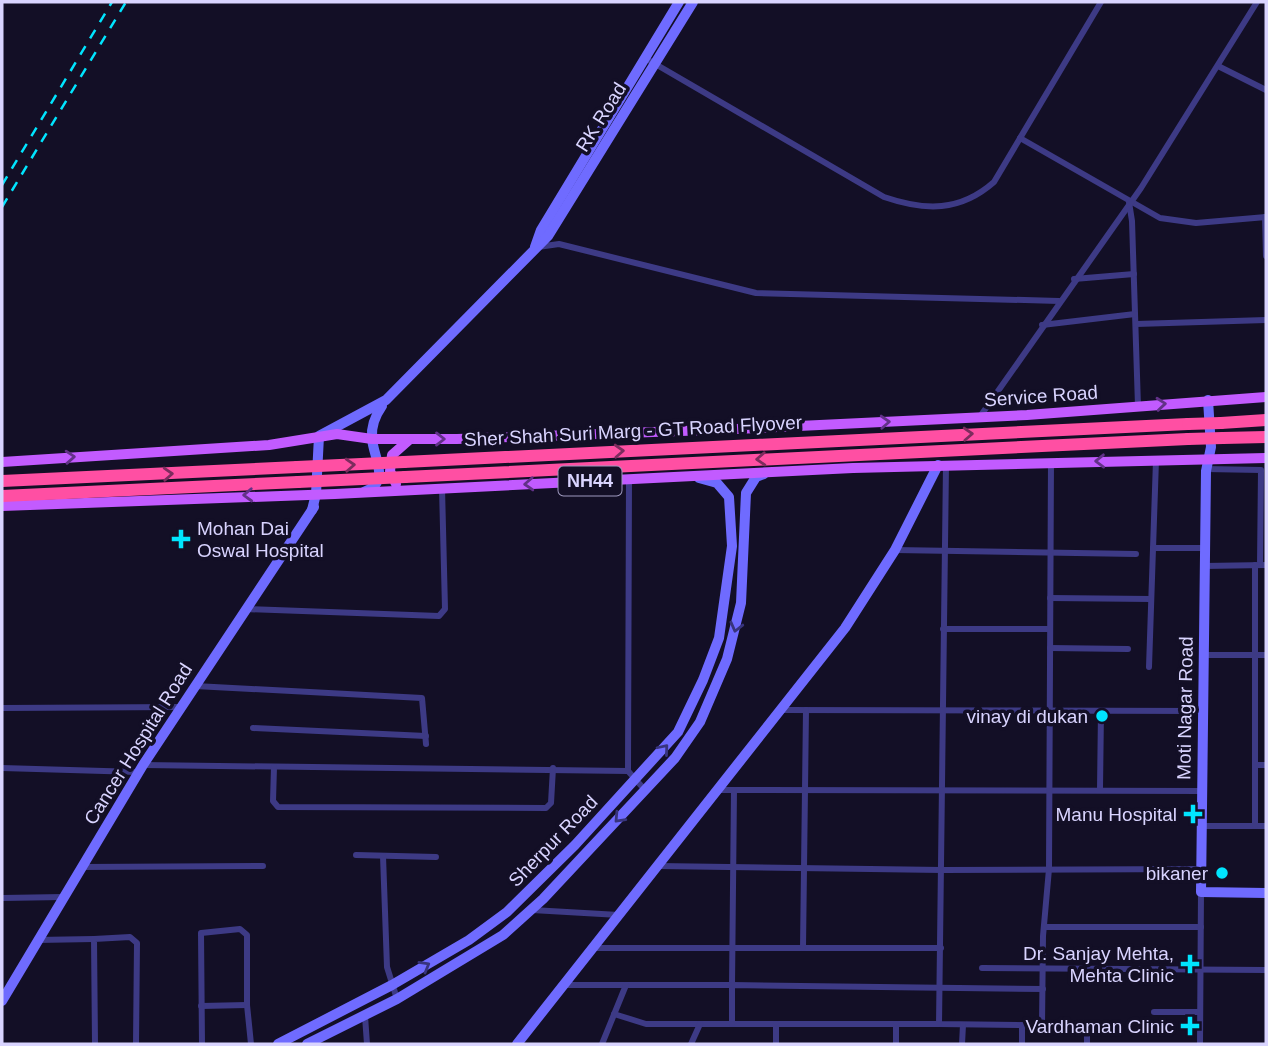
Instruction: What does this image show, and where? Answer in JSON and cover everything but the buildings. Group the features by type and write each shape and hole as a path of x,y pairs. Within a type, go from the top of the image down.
{"highway":[{"name":"Sher Shah Suri Marg - GT Road Flyover","path":"2,481 1266,420"},
{"name":"Sher Shah Suri Marg - GT Road Flyover","path":"2,496 298,482 404,484 1266,436"}],"main road":[{"name":"Service Road","path":"2,462 269,446 300,443 319,436 349,435 372,439 410,440 817,425 979,418 1266,397"},
{"path":"404,484 393,479 390,463 396,448 410,440"},
{"path":"942,465 1156,460 1207,464 1266,458"},
{"name":"NH44","path":"316,494 362,493 404,484 442,488 942,465"},
{"path":"2,506 316,494"}],"street":[{"name":"RK Road","path":"535,247 541,230 679,2"},
{"name":"RK Road","path":"386,400 548,236 692,2"},
{"path":"979,418 1074,279 1141,188 1257,2"},
{"path":"645,58 884,197 909,204 943,207 960,204 982,193 994,182 1097,3"},
{"path":"1218,66 1266,90"},
{"path":"1020,138 1160,218 1196,223 1266,217 1266,257"},
{"path":"1129,201 1138,406"},
{"path":"535,247 559,244 756,293 1059,301"},
{"path":"1074,279 1134,274"},
{"path":"1042,325 1135,314"},
{"path":"1136,324 1266,320"},
{"path":"312,510 316,494 319,436 386,400"},
{"path":"362,493 374,487 380,475 372,439 374,419 386,400"},
{"name":"Moti Nagar Road","path":"1201,892 1208,400"},
{"path":"1149,667 1156,460"},
{"path":"1042,1025 1049,869 1051,462"},
{"path":"1207,464 1264,470 1255,655 1255,826"},
{"path":"517,1044 845,628 895,550 942,465"},
{"path":"939,1024 944,709 942,465"},
{"name":"Sherpur Road","path":"307,1044 397,999 482,950 543,899 689,740 710,701 735,631 745,560 746,493 755,477 769,473"},
{"name":"Sherpur Road","path":"278,1044 392,985 469,940 533,888 678,732 704,680 724,620 730,560 732,516 729,497 717,483 695,477"},
{"path":"629,480 628,771 645,790"},
{"path":"245,609 439,616 446,609 442,488"},
{"path":"312,510 322,500 335,494"},
{"name":"Cancer Hospital Road","path":"2,1001 141,769 312,510"},
{"path":"1153,548 1204,548"},
{"path":"895,550 1136,554"},
{"path":"730,560 745,560"},
{"path":"1204,566 1260,565"},
{"path":"1050,598 1151,599"},
{"path":"943,629 1050,629"},
{"path":"1050,648 1128,649"},
{"path":"1203,655 1266,654"},
{"path":"195,686 422,698 426,744"},
{"path":"2,708 181,707"},
{"path":"782,710 1203,711"},
{"path":"803,948 806,710"},
{"path":"1100,789 1101,711"},
{"path":"253,728 426,736"},
{"path":"1255,765 1266,765"},
{"path":"274,767 274,806 546,808 551,803 553,768"},
{"path":"2,768 553,768 628,771"},
{"path":"718,790 1050,788 1202,791"},
{"path":"732,1024 734,790"},
{"path":"1202,826 1266,826"},
{"path":"356,855 436,857"},
{"path":"383,856 386,956 397,999"},
{"path":"81,867 263,866"},
{"path":"658,866 942,870 1201,869"},
{"path":"533,888 543,899"},
{"path":"1200,1044 1201,892 1266,893"},
{"path":"2,898 63,897"},
{"path":"532,910 619,915"},
{"path":"1045,927 1200,927"},
{"path":"202,1044 201,933 240,929 247,935 247,1005 251,1044"},
{"path":"94,939 95,1044"},
{"path":"37,940 136,939 136,1044"},
{"path":"593,948 941,948"},
{"path":"982,968 1266,970"},
{"path":"563,985 1043,989"},
{"path":"602,1044 626,985"},
{"path":"201,1006 247,1005"},
{"path":"348,1008 354,1021"},
{"path":"1154,1012 1200,1012"},
{"path":"614,1014 638,1023 1085,1027 1087,1044"},
{"path":"365,1016 367,1044"},
{"path":"691,1044 700,1024"},
{"path":"776,1024 776,1044"},
{"path":"896,1024 896,1044"},
{"path":"962,1044 963,1025"},
{"path":"1022,1025 1022,1044"}],"railway":[{"path":"2,185 112,2"},
{"path":"2,207 126,2"}],"place":[{"name":"Mohan Dai Oswal Hospital","path":"181,539"},
{"name":"vinay di dukan","path":"1102,716"},
{"name":"Manu Hospital","path":"1193,814"},
{"name":"bikaner","path":"1222,873"},
{"name":"Dr. Sanjay Mehta, Mehta Clinic","path":"1190,964"},
{"name":"Vardhaman Clinic","path":"1190,1026"}]}
